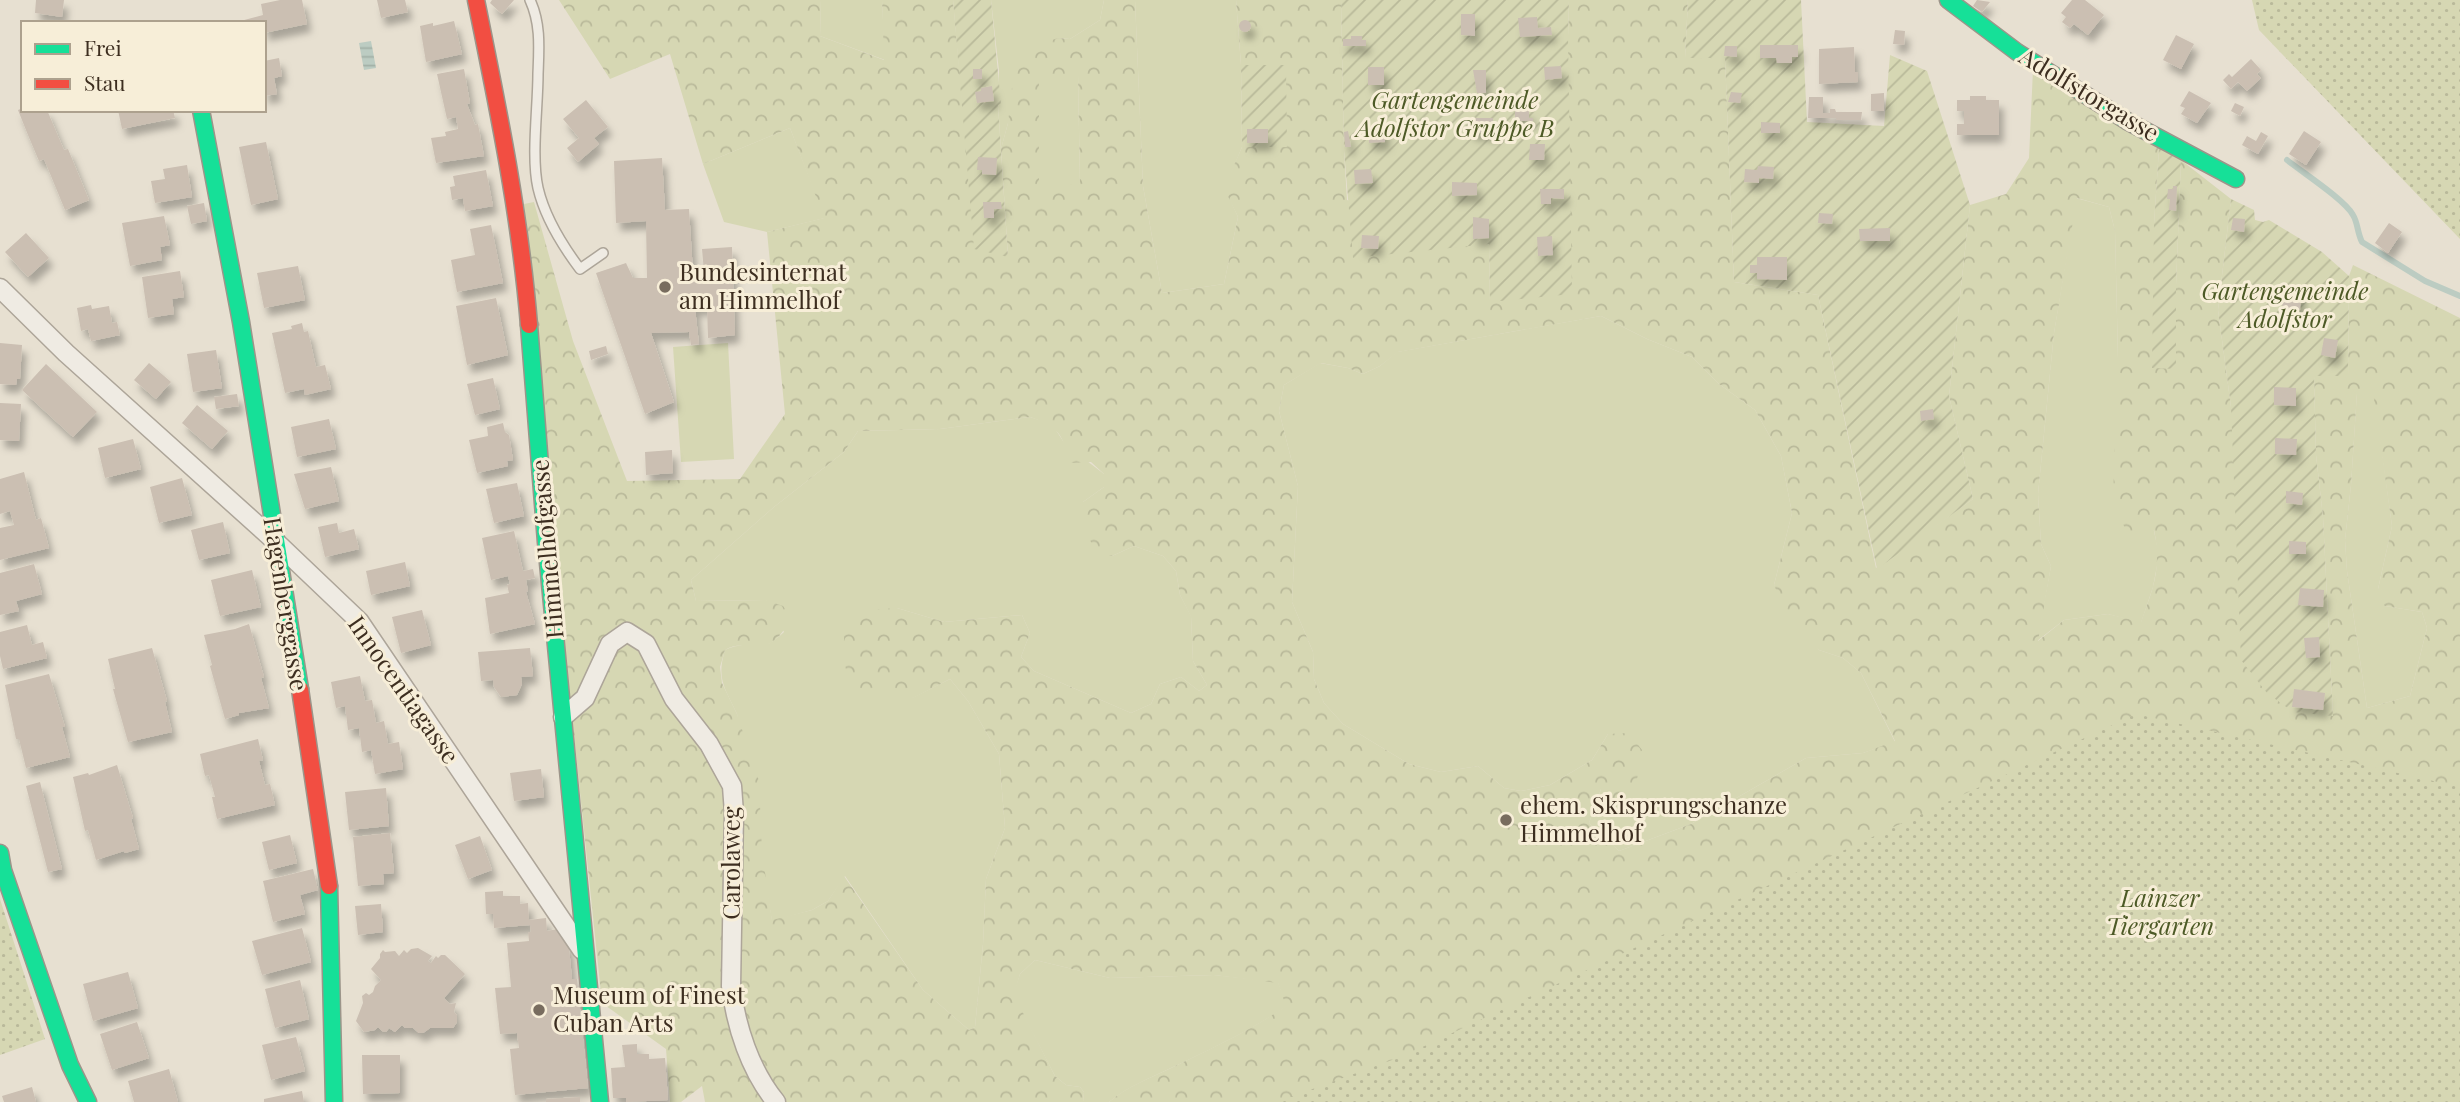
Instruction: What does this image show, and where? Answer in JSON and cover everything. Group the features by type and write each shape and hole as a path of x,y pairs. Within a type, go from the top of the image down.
{"street":[{"name":"Himmelhofgasse","path":"476,0 505,145 523,255 545,528 600,1102"},
{"name":"Adolfstorgasse","path":"1948,0 2017,52 2127,121 2236,180"},
{"name":"Hagenberggasse","path":"201,112 241,322 329,874 334,1102"},
{"name":"Innocentiagasse","path":"0,288 66,354 275,541 359,621 584,953"},
{"name":"Carolaweg","path":"563,717 585,698 610,644 627,632 646,644 674,699 709,744 732,786 734,825 731,986 734,1010 763,1086 776,1102"},
{"path":"0,853 70,1065 88,1102"}],"lane":[{"path":"530,0 539,33 536,162 542,201 562,244 580,269 603,253"}],"green space":[{"path":"559,0 821,0 820,36 884,60 882,0 953,0 963,110 1008,256 1001,149 1008,123 1016,52 1058,38 1070,39 1100,20 1104,0 1135,0 1143,186 1162,293 1224,284 1238,217 1224,188 1242,147 1286,147 1286,65 1241,65 1236,0 1341,0 1347,200 1489,244 1490,302 1568,36 1569,0 1688,0 1685,58 1725,57 1734,282 1818,295 1876,568 1973,499 1949,396 1970,205 2006,194 2029,158 2033,69 2159,148 2154,224 2176,369 2181,160 2231,199 2218,310 2231,407 2333,716 2323,517 2316,455 2314,376 2348,376 2349,276 2353,265 2460,318 2460,1102 1109,1102 1131,1087 1230,1039 1286,1006 1278,983 1214,975 1110,978 1035,960 1020,974 1014,995 1055,1076 1066,1085 1080,1087 1084,1092 1083,1102 705,1102 702,1086 681,1102 670,1102 666,1049 602,1003 556,562 524,204 534,202 573,341 627,481 740,479 785,414 767,232 824,218 790,128 703,164 670,54 610,79","holes":["1078,75 1080,184 1039,185 1039,76","2077,198 2109,207 2115,231 2118,359 2113,499 2126,531 2154,530 2157,567 2141,622 2108,614 2064,620 2038,641 2051,566 2041,544 2038,494 2054,333","1601,316 1692,357 1719,384 1755,410 1781,456 1792,513 1774,585 1791,624 1819,650 1843,658 1861,673 1895,741 1863,753 1806,758 1691,824 1619,851 1589,823 1601,789 1609,799 1625,794 1635,782 1642,750 1629,733 1608,734 1592,760 1550,785 1521,791 1504,788 1478,766 1441,772 1409,764 1343,724 1324,703 1314,679 1313,652 1292,602 1298,486 1279,411 1284,385 1321,363 1363,374 1380,366 1398,352","2373,392 2392,526 2378,599 2385,606 2422,612 2427,628 2410,696 2367,708 2345,540 2357,393","1030,417 1053,428 1061,438 1069,463 1091,462 1104,474 1104,487 1083,502 1079,521 1099,556 1112,556 1134,546 1163,556 1176,571 1180,595 1191,617 1193,661 1207,685 1199,691 1181,677 1160,684 1151,704 1131,713 1034,671 1021,657 1030,633 1022,615 944,622 897,608 869,610 845,623 843,656 851,692 913,698 950,679 968,701 999,754 1005,828 986,879 975,1027 969,1030 923,990 844,876 828,901 812,910 772,920 762,852 759,781 737,714 722,683 720,667 725,650 736,646 766,645 781,634 791,617 783,606 766,600 696,601 691,580 774,507 844,452 858,431 940,429"]},
{"path":"821,0 882,0 885,60 820,36"},
{"path":"953,0 991,0 1001,104 998,105 1008,257 974,249"},
{"path":"991,0 1104,0 1100,20 1070,39 1058,38 1008,123 1001,149 999,71"},
{"path":"1135,0 1236,0 1241,65 1242,147 1225,188 1238,217 1224,284 1162,293 1143,186"},
{"name":"Gartengemeinde Adolfstor Gruppe B","path":"1341,0 1569,0 1572,294 1490,302 1489,244 1353,258 1344,150"},
{"path":"1688,0 1801,0 1807,122 1884,126 1890,55 1927,71 1970,205 1949,396 1973,499 1877,569 1818,295 1734,282 1725,58 1685,58"},
{"path":"2252,0 2460,0 2460,239 2259,30"},
{"path":"1241,65 1286,65 1287,147 1242,147"},
{"path":"1039,75 1078,75 1080,185 1039,185"},
{"path":"790,128 825,218 767,232 724,222 703,164"},
{"path":"2159,148 2181,160 2176,369 2152,368 2154,224"},
{"path":"2076,198 2109,207 2115,231 2118,359 2159,555 2153,587 2141,623 2108,614 2064,620 2037,641 2051,566 2041,544 2038,494 2054,333"},
{"name":"Gartengemeinde Adolfstor","path":"2231,199 2254,210 2255,220 2269,220 2322,252 2349,276 2348,376 2314,376 2316,455 2323,517 2333,716 2293,712 2267,693 2241,660 2231,407 2218,310"},
{"path":"1601,316 1692,357 1719,384 1755,410 1781,456 1792,513 1774,585 1819,650 1843,658 1861,673 1895,742 1863,753 1806,758 1691,824 1619,851 1589,823 1601,789 1608,734 1592,760 1550,785 1521,791 1504,788 1478,766 1441,772 1409,764 1343,724 1324,703 1314,679 1313,652 1292,602 1298,486 1279,411 1284,385 1320,363 1363,374 1380,366 1397,352"},
{"path":"728,343 734,459 681,462 673,347"},
{"path":"2357,392 2374,392 2392,526 2378,589 2385,606 2422,612 2427,628 2410,696 2367,708 2345,540"},
{"path":"1030,417 1052,424 1065,444 1104,474 1104,487 1083,502 1112,556 1134,546 1163,556 1176,571 1180,595 1191,616 1193,661 1207,685 1199,691 1181,677 1160,684 1151,704 1131,713 1034,671 1021,657 1030,633 1022,615 944,622 897,608 912,698 950,679 968,701 999,754 1005,828 986,879 975,1027 969,1030 923,990 845,876 828,901 812,910 772,921 737,714 723,683 721,669 725,650 768,644 784,632 766,600 696,601 691,580 774,507 844,452 858,431 940,429"},
{"name":"Lainzer Tiergarten","path":"2136,714 2460,787 2460,1102 1277,1102 1403,1056"},
{"path":"0,899 45,1039 0,1055"},
{"path":"1035,960 1110,978 1214,975 1278,982 1287,1006 1259,1024 1131,1087 1109,1102 1083,1102 1084,1092 1080,1087 1066,1085 1055,1076 1013,995 1020,974"}],"shaded area":[{"path":"371,41 376,68 364,70 359,43"}],"building":[{"path":"36,0 64,0 62,17 35,13"},
{"path":"280,0 302,0 307,24 266,33 266,21 240,21 263,15 261,4"},
{"path":"377,0 405,0 408,12 381,18"},
{"path":"492,0 514,0 502,14 490,3"},
{"path":"1977,0 1990,2 1982,12 1973,6"},
{"path":"2072,0 2085,0 2104,15 2088,35 2074,24 2070,28 2062,22 2066,17 2061,13"},
{"path":"1461,14 1475,14 1475,36 1461,35"},
{"path":"1537,17 1538,28 1551,27 1552,35 1520,37 1518,18"},
{"path":"1245,20 1251,26 1245,32 1239,26"},
{"path":"454,21 462,54 426,62 420,26"},
{"path":"1895,30 1905,31 1904,45 1893,44"},
{"path":"2176,35 2194,44 2181,69 2163,60"},
{"path":"1351,36 1362,36 1362,40 1366,40 1366,46 1343,46 1343,39 1351,39"},
{"path":"1760,45 1798,45 1798,57 1792,57 1792,63 1777,63 1776,58 1760,58"},
{"path":"1725,46 1737,46 1737,57 1724,56"},
{"path":"1854,47 1858,82 1819,84 1819,49"},
{"path":"279,58 282,76 274,78 277,94 266,96 266,61"},
{"path":"2251,59 2261,70 2257,74 2261,78 2247,91 2238,82 2231,89 2223,80 2229,74 2232,77"},
{"path":"1561,66 1562,78 1545,80 1544,67"},
{"path":"1368,67 1384,67 1384,85 1368,85"},
{"path":"464,69 470,103 467,104 475,125 478,124 484,156 436,163 431,138 446,136 445,132 458,129 456,117 447,119 437,74"},
{"path":"973,69 982,69 982,79 973,79"},
{"path":"1473,70 1486,70 1486,93 1477,93"},
{"path":"992,86 994,101 977,103 975,92"},
{"path":"2189,91 2211,103 2197,123 2181,114 2185,108 2180,106"},
{"path":"1731,92 1742,93 1740,103 1728,102"},
{"path":"1884,93 1884,111 1871,111 1871,94"},
{"path":"1970,96 1986,96 1986,100 1999,100 1999,135 1957,135 1957,124 1964,124 1964,111 1957,111 1957,100 1970,100"},
{"path":"1809,97 1823,97 1823,113 1830,113 1830,109 1835,109 1836,112 1862,112 1861,120 1808,118"},
{"path":"586,100 608,127 594,138 599,144 578,162 567,148 579,138 563,119"},
{"path":"2235,103 2244,107 2240,116 2231,111"},
{"path":"18,110 48,112 64,150 68,149 89,200 65,210 44,159 39,161"},
{"path":"1515,111 1529,111 1529,118 1533,118 1533,121 1515,121"},
{"path":"118,112 174,112 175,118 122,129"},
{"path":"1470,118 1493,118 1493,121 1497,121 1497,131 1488,135 1488,132 1470,133"},
{"path":"1761,122 1780,123 1780,133 1761,133"},
{"path":"1368,126 1385,126 1385,142 1369,143"},
{"path":"1247,129 1268,129 1268,143 1247,143"},
{"path":"1348,131 1351,147 1345,147 1344,132"},
{"path":"2304,131 2321,142 2306,165 2289,154"},
{"path":"2261,132 2268,136 2258,154 2242,145 2247,136 2256,141"},
{"path":"266,142 278,199 251,205 239,147"},
{"path":"1530,144 1545,144 1544,160 1529,160"},
{"path":"978,157 997,158 996,175 982,174 982,170 977,170"},
{"path":"662,158 665,210 689,209 693,273 704,272 702,249 732,247 735,335 708,338 707,307 695,308 699,344 691,345 689,332 651,333 674,402 645,414 596,273 626,263 633,278 647,278 646,221 616,223 614,161"},
{"path":"187,165 192,197 155,203 151,181 165,179 163,169"},
{"path":"1758,166 1774,167 1773,179 1759,178 1759,183 1744,182 1745,169 1757,170"},
{"path":"1371,169 1373,183 1355,184 1354,170"},
{"path":"486,170 493,206 465,211 463,198 452,200 450,187 455,186 453,176"},
{"path":"1452,182 1477,183 1477,195 1452,196"},
{"path":"2173,186 2177,186 2176,211 2169,210 2170,199 2167,199 2168,189 2173,189"},
{"path":"1540,189 1564,189 1564,199 1551,198 1551,204 1541,204"},
{"path":"983,202 1001,202 1002,209 994,209 994,218 984,218"},
{"path":"204,203 207,221 191,224 187,206"},
{"path":"1819,213 1833,214 1832,224 1818,223"},
{"path":"164,216 170,245 160,247 162,260 130,266 122,223"},
{"path":"1473,217 1489,219 1489,238 1473,239"},
{"path":"2233,218 2245,219 2244,232 2231,230"},
{"path":"2389,223 2402,232 2388,253 2375,243"},
{"path":"491,225 503,283 457,292 451,260 475,255 470,229"},
{"path":"1890,228 1890,241 1860,241 1859,229"},
{"path":"26,233 49,258 28,277 5,252"},
{"path":"1362,235 1379,236 1378,249 1361,248"},
{"path":"1552,236 1553,255 1538,256 1537,237"},
{"path":"1757,257 1787,257 1787,280 1757,279 1757,273 1750,273 1750,265 1757,265"},
{"path":"298,266 305,300 264,308 257,273"},
{"path":"180,271 184,297 172,299 174,314 148,318 142,277"},
{"path":"2284,286 2302,289 2300,310 2282,308"},
{"path":"496,298 508,355 467,365 456,306"},
{"path":"91,305 92,309 109,306 112,323 117,322 120,335 91,341 88,329 81,331 77,308"},
{"path":"302,323 304,332 308,331 316,367 325,365 331,389 305,395 304,389 285,393 272,333 292,329 291,326"},
{"path":"2324,338 2338,340 2335,358 2321,355"},
{"path":"0,343 22,345 20,379 17,379 16,385 0,384"},
{"path":"606,346 608,354 591,360 589,351"},
{"path":"216,350 222,388 193,392 187,354"},
{"path":"149,363 171,382 156,399 134,380"},
{"path":"46,364 97,412 73,437 22,390"},
{"path":"493,378 500,409 475,415 467,384"},
{"path":"2274,387 2296,388 2296,406 2274,405"},
{"path":"237,394 239,406 216,409 214,397"},
{"path":"0,403 21,404 19,441 0,440"},
{"path":"197,405 228,431 212,449 182,423"},
{"path":"1933,409 1934,419 1921,421 1920,411"},
{"path":"329,419 336,449 297,457 291,427"},
{"path":"503,423 505,432 509,435 513,460 507,461 508,466 477,473 469,440 488,436 487,427"},
{"path":"2275,438 2297,439 2296,455 2275,454"},
{"path":"133,439 141,469 105,478 98,448"},
{"path":"672,450 673,473 646,475 645,452"},
{"path":"331,467 339,501 305,509 294,474"},
{"path":"24,472 36,520 41,518 49,548 0,560 0,528 14,525 10,511 0,514 0,479"},
{"path":"182,478 192,515 159,523 150,487"},
{"path":"517,483 524,516 494,523 486,489"},
{"path":"2286,491 2303,493 2302,505 2286,503"},
{"path":"223,522 230,553 199,560 191,530"},
{"path":"337,523 339,533 354,529 359,549 325,557 318,527"},
{"path":"514,531 523,571 533,569 535,578 526,580 526,592 535,624 490,634 485,598 509,593 507,585 510,584 508,576 491,580 482,538"},
{"path":"2289,541 2306,542 2306,554 2289,554"},
{"path":"405,562 410,586 371,595 366,571"},
{"path":"34,564 42,594 16,601 19,611 0,615 0,573"},
{"path":"252,570 261,607 220,616 211,580"},
{"path":"2300,588 2324,590 2323,607 2298,605"},
{"path":"422,610 431,645 401,653 392,617"},
{"path":"249,624 264,677 261,678 269,708 239,713 225,719 204,635"},
{"path":"27,625 32,645 43,642 47,658 3,669 0,632"},
{"path":"2319,637 2320,657 2306,658 2304,638"},
{"path":"152,648 167,701 165,702 172,732 128,742 113,689 108,659"},
{"path":"530,648 533,676 521,677 522,684 517,695 501,697 493,680 481,681 478,652"},
{"path":"49,674 65,727 62,727 70,757 26,768 19,739 16,739 5,685"},
{"path":"360,676 365,701 372,700 376,723 384,721 388,744 399,742 403,769 375,774 371,750 362,752 359,728 348,730 345,706 336,708 331,682"},
{"path":"2294,689 2325,693 2323,710 2292,707"},
{"path":"258,739 263,760 259,761 265,785 270,784 275,805 217,819 212,797 215,797 209,775 205,776 200,754"},
{"path":"117,765 139,849 96,860 88,830 85,831 73,777 88,773 89,775"},
{"path":"541,769 544,797 514,801 510,773"},
{"path":"40,782 62,869 48,872 26,786"},
{"path":"386,788 389,826 349,830 345,792"},
{"path":"390,833 394,873 383,874 384,884 358,886 353,837"},
{"path":"290,835 297,863 269,870 262,842"},
{"path":"480,836 492,870 468,879 455,845"},
{"path":"313,869 318,890 300,895 305,914 273,922 263,881"},
{"name":"Museum of Finest Cuban Arts","path":"503,891 503,896 520,896 520,904 528,903 529,920 546,918 547,931 558,929 569,948 572,979 577,979 588,1088 515,1095 510,1049 519,1048 517,1033 500,1034 495,988 511,987 507,943 529,941 528,932 531,932 530,925 494,928 493,914 486,914 485,892"},
{"path":"381,904 383,932 358,935 355,906"},
{"path":"302,928 311,962 262,975 252,941"},
{"path":"418,948 432,956 428,961 431,963 436,956 438,958 445,955 465,974 444,998 450,1004 456,1003 454,1012 457,1022 453,1028 430,1028 423,1033 402,1025 395,1032 389,1028 386,1032 382,1031 378,1027 364,1032 356,1021 363,1003 362,996 373,992 381,980 371,969 380,954 383,950 395,951 399,956 404,950 407,953"},
{"path":"128,972 138,1008 93,1021 83,984"},
{"path":"300,980 309,1019 275,1028 265,989"},
{"path":"137,1022 149,1058 112,1070 100,1034"},
{"path":"296,1037 305,1071 271,1080 262,1045"},
{"path":"637,1044 637,1054 649,1054 649,1059 665,1058 668,1100 626,1102 626,1098 613,1098 611,1068 625,1067 622,1045"},
{"path":"362,1055 400,1055 400,1093 363,1094"},
{"path":"169,1069 178,1102 134,1102 128,1081"},
{"path":"32,1087 36,1102 4,1102 2,1096"},
{"path":"302,1091 304,1102 264,1102 264,1099"},
{"path":"580,1097 580,1102 546,1102 546,1099"}],"waterway":[{"path":"2287,160 2333,194 2348,209 2355,218 2362,242 2425,281 2460,296"}],"traffic: fast":[{"path":"1948,0 2017,52 2127,121 2236,179"},
{"path":"201,112 241,322 300,689"},
{"path":"529,325 546,542 600,1102"},
{"path":"0,853 3,870 70,1065 88,1102"},
{"path":"329,886 334,1102"}],"traffic: jam":[{"path":"476,0 514,202 529,325"},
{"path":"300,689 329,886"}],"place":[{"name":"Bundesinternat am Himmelhof","path":"665,287"},
{"name":"ehem. Skisprungschanze Himmelhof","path":"1506,820"},
{"name":"Museum of Finest Cuban Arts","path":"539,1010"}]}
